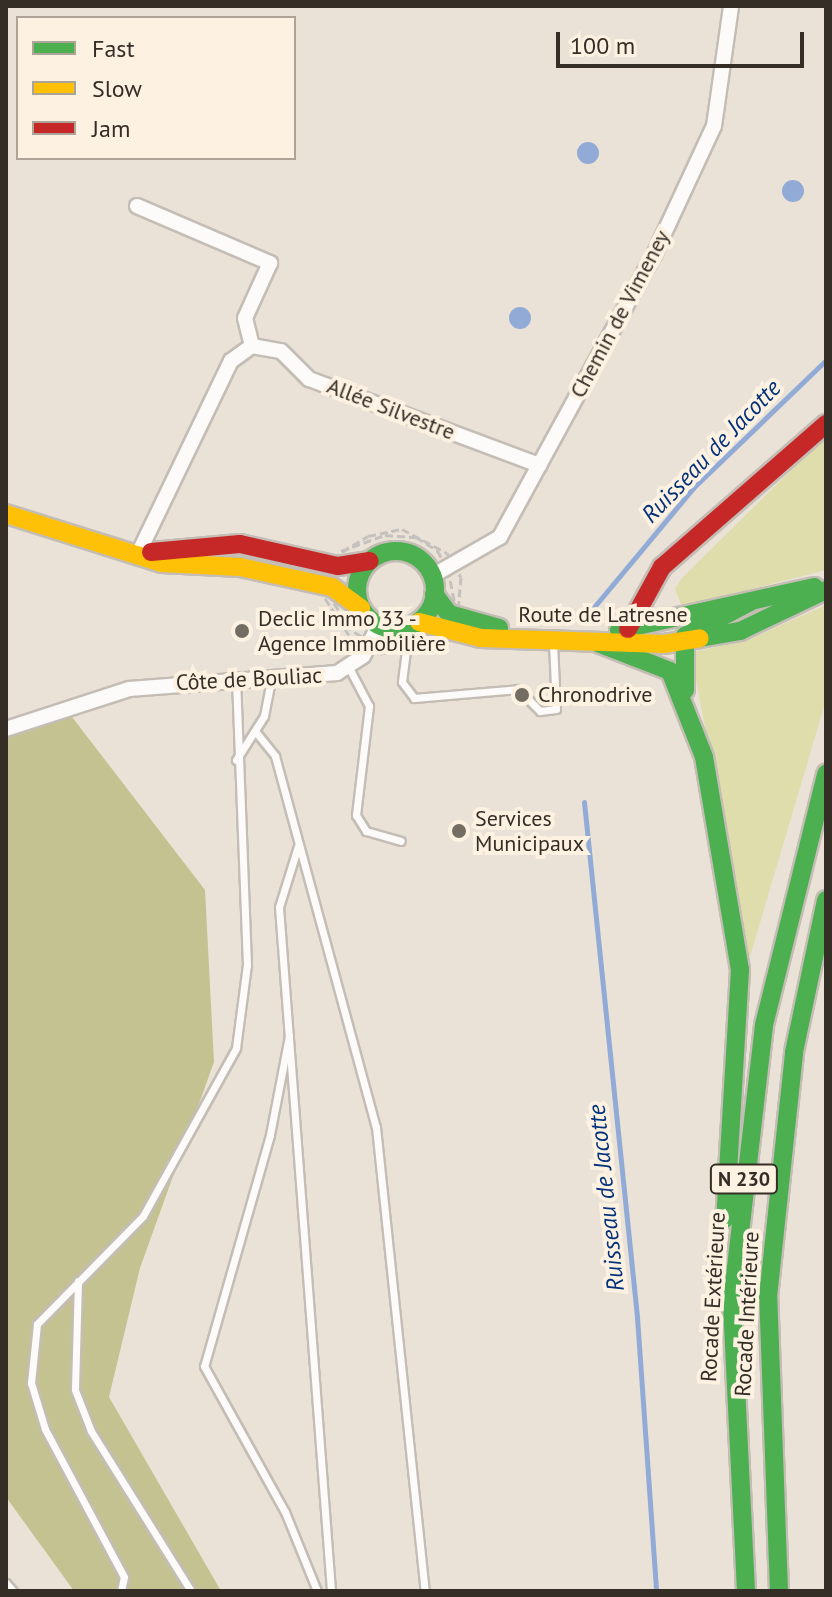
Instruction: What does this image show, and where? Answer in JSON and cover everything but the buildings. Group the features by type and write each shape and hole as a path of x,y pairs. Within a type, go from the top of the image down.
{"main road":[{"path":"628,629 662,567 826,424"},
{"path":"6,514 139,552 162,563 207,565 324,585 361,608 378,626 414,625 433,585"},
{"path":"139,552 240,544 330,564 370,561 405,552 433,585 453,624"},
{"path":"361,608 357,583 370,561"},
{"name":"Route de Latresne","path":"453,624 553,641 683,642 740,631 826,587"},
{"name":"Route de Latresne","path":"414,625 628,629 826,587"},
{"path":"732,1302 722,1266 740,970 716,813 685,694 683,642 695,626 750,602"},
{"path":"598,643 663,664 685,694"},
{"name":"Rocade Extérieure","path":"746,1591 732,1302 764,1025 826,774"},
{"name":"Rocade Intérieure","path":"779,1591 768,1297 794,1052 826,900"}],"street":[{"name":"Chemin de Vimeney","path":"433,585 455,566 500,537 701,159 719,101 731,6"},
{"path":"137,206 270,263 245,318 252,346 231,361 139,552"},
{"name":"Allée Silvestre","path":"252,346 281,351 309,379 539,465"},
{"path":"206,546 207,565"},
{"name":"Côte de Bouliac","path":"6,729 129,689 236,679 271,680 349,668 369,648 378,626"}],"lane":[{"path":"414,625 402,682 408,696 518,689 544,712 560,703 553,641"},
{"path":"349,668 369,706 356,815 366,831 401,841"},
{"path":"121,1591 124,1577 45,1429 31,1383 37,1324 143,1216 236,1048 247,965 235,762 236,679"},
{"path":"235,762 255,731 271,680"},
{"path":"255,731 275,756 376,1127 425,1591"},
{"path":"299,844 279,907 291,1026 331,1591"},
{"path":"291,1026 270,1135 204,1366 285,1512 317,1591"},
{"path":"78,1281 75,1390 91,1431 191,1591"},
{"path":"6,1583 13,1591"}],"path":[{"path":"402,529 447,553 461,577 453,624 445,641 379,654 349,635 323,595 330,564 368,536 402,529"}],"green space":[{"path":"826,436 826,570 682,607 675,589 682,578"},
{"path":"826,605 826,700 749,960 691,653 755,637"}],"shaded area":[{"path":"69,713 205,890 214,1062 140,1268 109,1397 221,1591 74,1591 6,1497 6,738"}],"water":[{"path":"588,142 596,145 599,153 596,161 588,164 580,161 577,153 580,145"},
{"path":"793,180 801,183 804,191 801,199 793,202 785,199 782,191 785,183"},
{"path":"520,307 528,310 531,318 528,326 520,329 512,326 509,318 512,310"}],"waterway":[{"name":"Ruisseau de Jacotte","path":"594,607 693,488 826,360"},
{"name":"Ruisseau de Jacotte","path":"584,802 637,1317 656,1591"}],"traffic: fast":[{"path":"396,551 411,554 424,562 432,575 435,590 432,605 424,618 411,626 396,629 381,626 368,618 360,605 357,590 360,575 368,562 381,554 396,551"},
{"path":"619,630 814,587"},
{"path":"700,638 740,631 826,590"},
{"path":"434,594 449,614 499,628"},
{"path":"685,690 685,636 750,602"},
{"path":"598,643 670,671 704,757 740,970 725,1219"},
{"path":"746,1591 732,1302 764,1025 826,774"},
{"path":"779,1591 768,1297 794,1052 826,900"}],"traffic: slow":[{"path":"6,514 162,563 240,567 332,587 361,608"},
{"path":"419,622 481,638 664,644 700,638"}],"traffic: jam":[{"path":"628,629 662,567 826,424"},
{"path":"151,552 240,544 338,566 370,561"}],"place":[{"name":"Declic Immo 33 - Agence Immobilière","path":"242,631"},
{"name":"Chronodrive","path":"522,695"},
{"name":"Services Municipaux","path":"459,831"}]}
